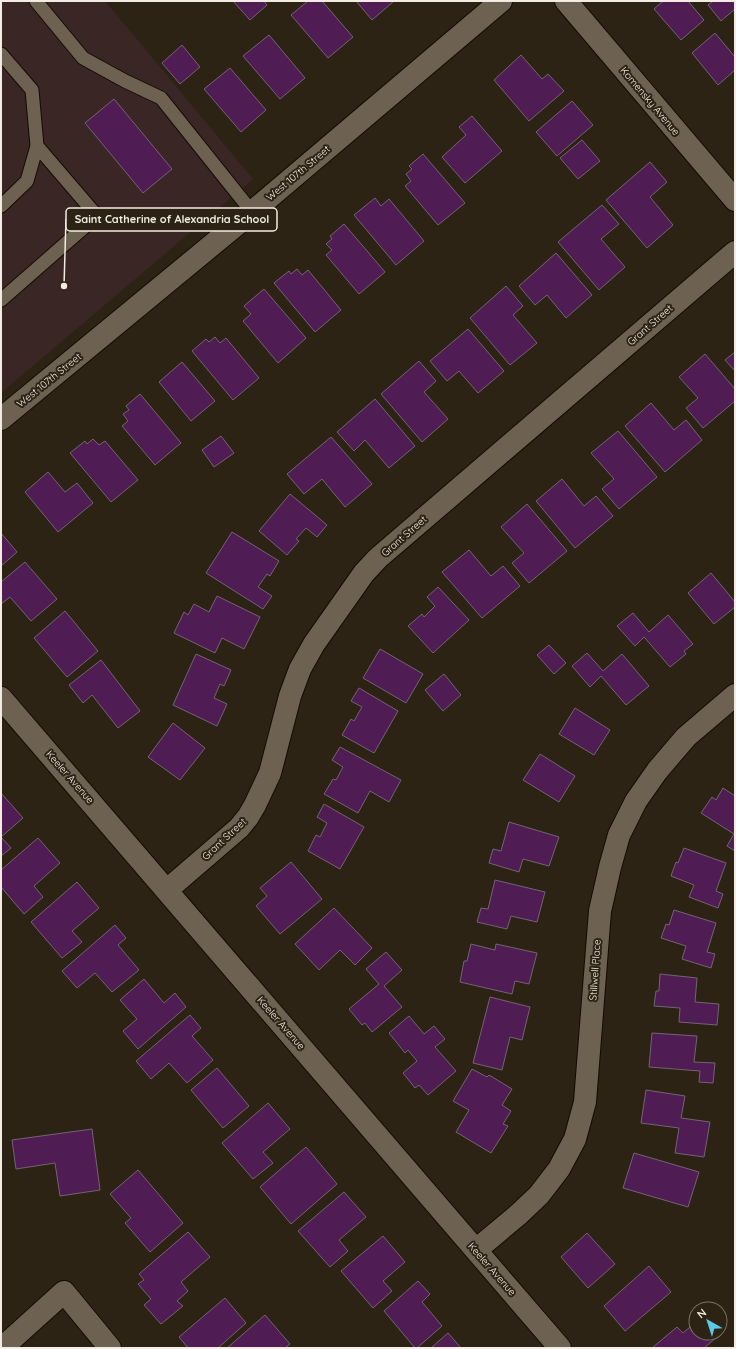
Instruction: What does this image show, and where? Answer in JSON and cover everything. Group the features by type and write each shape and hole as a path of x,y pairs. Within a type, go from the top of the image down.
{"street":[{"name":"West 107th Street","path":"1,418 252,212 501,1"},
{"name":"Komensky Avenue","path":"566,1 735,200"},
{"name":"Grant Street","path":"167,890 239,828 248,817 270,773 290,696 300,669 314,644 364,573 378,558 735,252"},
{"name":"Stillwell Place","path":"476,1250 539,1195 559,1169 575,1139 585,1102 600,911 619,835 636,801 657,772 686,737 735,696"},
{"name":"Keeler Avenue","path":"1,698 560,1348"},
{"path":"2,1348 64,1292 110,1348"}],"lane":[{"path":"36,1 84,58 125,81 161,98 252,212"},
{"path":"1,54 32,90 37,146 27,181 1,206"},
{"path":"1,300 97,216 37,146"}],"shaded area":[{"path":"1,1 105,1 253,179 1,393"}],"building":[{"path":"233,1 264,1 267,5 250,20"},
{"path":"308,1 322,1 353,37 328,58 291,15"},
{"path":"356,1 394,1 372,20"},
{"path":"663,1 688,1 704,20 681,40 654,9"},
{"path":"713,1 735,1 735,9 721,21 708,5"},
{"path":"715,33 735,57 735,70 718,85 692,53"},
{"path":"269,35 305,78 280,99 243,56"},
{"path":"182,45 200,67 180,84 162,63"},
{"path":"521,55 542,79 548,74 564,91 529,121 494,80"},
{"path":"230,68 266,110 241,132 204,89"},
{"path":"114,99 172,169 143,193 85,123"},
{"path":"572,101 593,125 557,156 536,132"},
{"path":"472,116 502,151 465,183 442,157 466,135 459,127"},
{"path":"582,140 600,161 578,179 560,158"},
{"path":"423,154 465,203 438,225 405,186 411,181 406,174 412,169 409,166"},
{"path":"650,162 667,182 650,197 673,225 647,248 606,200"},
{"path":"375,198 381,206 389,199 424,241 396,265 354,215"},
{"path":"602,205 619,224 601,239 625,267 599,290 558,242"},
{"path":"344,224 385,272 359,294 326,255 332,250 326,244 332,239 330,236"},
{"path":"556,253 592,295 566,318 547,295 535,305 519,286"},
{"path":"297,269 302,275 308,270 341,310 315,332 274,283 289,271 291,274"},
{"path":"506,286 523,306 513,315 537,343 510,365 470,318"},
{"path":"264,289 306,338 278,363 243,321 251,314 244,306"},
{"path":"468,329 504,371 478,393 459,371 447,381 430,361"},
{"path":"215,337 220,343 226,338 259,378 233,400 192,351 206,339 209,342"},
{"path":"735,352 735,371 725,360"},
{"path":"705,354 735,389 735,401 703,428 686,408 698,398 679,377"},
{"path":"419,361 436,381 424,392 448,419 422,442 381,394"},
{"path":"182,362 215,401 191,421 159,382"},
{"path":"140,394 181,443 155,465 122,426 128,421 123,414 129,410 126,406"},
{"path":"375,399 415,446 389,468 365,440 354,451 337,432"},
{"path":"651,403 674,430 686,420 702,440 665,472 625,426"},
{"path":"618,431 657,477 619,509 602,489 614,479 591,453"},
{"path":"221,436 234,453 214,467 202,450"},
{"path":"331,437 372,484 345,507 322,479 304,494 287,474"},
{"path":"93,439 99,445 105,441 138,480 111,502 70,453 85,441 87,444"},
{"path":"48,472 65,492 77,483 93,503 58,532 25,492"},
{"path":"562,479 584,506 596,496 613,516 575,548 536,501"},
{"path":"290,494 327,525 317,537 306,528 296,539 299,541 287,555 259,531"},
{"path":"527,504 567,551 529,583 512,563 524,553 501,527"},
{"path":"232,532 279,561 270,576 267,574 258,587 272,596 263,609 206,573"},
{"path":"1,533 17,552 1,566"},
{"path":"469,550 491,576 503,566 520,586 482,618 442,572"},
{"path":"25,562 57,599 31,621 10,597 1,604 1,582"},
{"path":"711,573 735,602 735,607 714,624 688,593"},
{"path":"438,587 469,620 433,653 408,626 422,614 424,617 435,606 427,597"},
{"path":"217,596 260,617 244,649 222,638 215,653 174,633 184,612 188,615 194,604 209,612"},
{"path":"65,611 98,651 67,677 34,638"},
{"path":"633,613 649,632 668,615 693,644 684,651 686,654 670,667 644,637 635,646 617,626"},
{"path":"549,645 566,663 554,674 537,655"},
{"path":"380,649 423,674 406,703 363,678"},
{"path":"587,653 603,671 622,654 649,686 626,705 601,676 590,687 572,666"},
{"path":"196,654 231,670 224,686 220,684 214,698 227,704 217,726 173,705"},
{"path":"101,660 140,711 118,728 92,695 83,703 69,685"},
{"path":"444,674 461,695 443,711 425,690"},
{"path":"359,688 398,711 374,753 342,735 351,719 354,721 362,707 351,701"},
{"path":"575,708 610,730 594,755 559,734"},
{"path":"173,723 205,748 180,780 148,757"},
{"path":"340,747 401,780 389,802 370,791 358,813 324,794 333,779 336,780 343,767 332,760"},
{"path":"540,754 575,776 559,802 523,780"},
{"path":"723,788 735,796 735,851 727,846 734,834 701,813 712,797 716,800"},
{"path":"1,793 23,818 1,837"},
{"path":"324,804 364,827 340,869 308,851 316,835 320,837 327,823 317,817"},
{"path":"509,822 559,837 549,866 523,859 519,872 489,863 493,849 501,851"},
{"path":"1,837 11,848 1,856"},
{"path":"38,838 60,863 34,886 43,897 24,914 1,887 1,870"},
{"path":"684,848 726,863 716,891 723,894 718,908 689,897 694,885 671,876 676,862 678,863"},
{"path":"291,862 322,899 280,934 256,906 267,896 260,888"},
{"path":"495,880 545,892 537,922 511,916 507,929 477,922 481,908 488,909"},
{"path":"77,882 99,908 72,931 82,942 62,958 31,922"},
{"path":"334,908 372,948 355,965 340,950 319,970 295,944"},
{"path":"674,910 716,923 707,952 715,954 711,968 682,959 686,946 661,938 666,924 669,925"},
{"path":"115,925 126,938 118,945 139,970 112,992 95,973 77,988 62,971"},
{"path":"471,944 495,950 496,944 537,953 529,984 515,981 512,994 460,982 464,961 467,961"},
{"path":"386,952 402,970 384,986 402,1007 372,1032 365,1023 362,1025 349,1009 379,984 366,969"},
{"path":"660,974 697,978 695,1002 719,1004 717,1025 679,1022 680,1008 654,1006 656,991 659,991"},
{"path":"144,979 164,1003 175,993 186,1007 138,1049 123,1031 137,1019 120,1000"},
{"path":"490,997 530,1007 522,1040 510,1037 502,1070 473,1063"},
{"path":"190,1015 201,1028 192,1036 213,1060 187,1083 169,1063 151,1079 136,1061"},
{"path":"409,1016 424,1034 434,1026 445,1039 435,1047 456,1071 428,1095 419,1085 415,1088 403,1073 417,1061 408,1050 405,1053 389,1033"},
{"path":"652,1033 697,1036 694,1062 715,1063 713,1083 699,1082 700,1071 649,1067"},
{"path":"217,1068 249,1106 223,1128 191,1090"},
{"path":"472,1069 487,1077 489,1075 512,1089 502,1105 511,1111 503,1124 508,1126 491,1153 456,1132 469,1110 453,1101"},
{"path":"646,1090 685,1096 681,1118 710,1122 704,1157 675,1153 679,1128 641,1123"},
{"path":"268,1103 290,1129 263,1152 273,1163 253,1179 222,1143"},
{"path":"92,1129 100,1190 60,1196 55,1163 16,1169 12,1140"},
{"path":"306,1147 337,1184 291,1224 260,1187"},
{"path":"634,1153 699,1172 688,1207 623,1188"},
{"path":"138,1170 183,1223 150,1252 125,1223 131,1218 110,1194"},
{"path":"344,1192 366,1217 339,1240 348,1251 330,1267 298,1231"},
{"path":"188,1232 210,1257 181,1282 188,1291 177,1301 183,1306 161,1324 144,1305 151,1299 138,1284 144,1280 139,1274"},
{"path":"587,1233 615,1264 588,1288 561,1257"},
{"path":"383,1236 405,1262 383,1281 392,1291 373,1308 341,1271"},
{"path":"649,1266 671,1292 625,1331 604,1306"},
{"path":"418,1281 430,1294 422,1302 442,1326 417,1348 415,1348 384,1311"},
{"path":"225,1298 246,1323 218,1348 188,1348 179,1337"},
{"path":"265,1315 290,1344 285,1348 227,1348"},
{"path":"677,1327 683,1333 688,1329 688,1341 712,1341 704,1348 652,1348"},
{"path":"448,1333 461,1348 431,1348"}],"place":[{"name":"Saint Catherine of Alexandria School","path":"64,286"}]}
